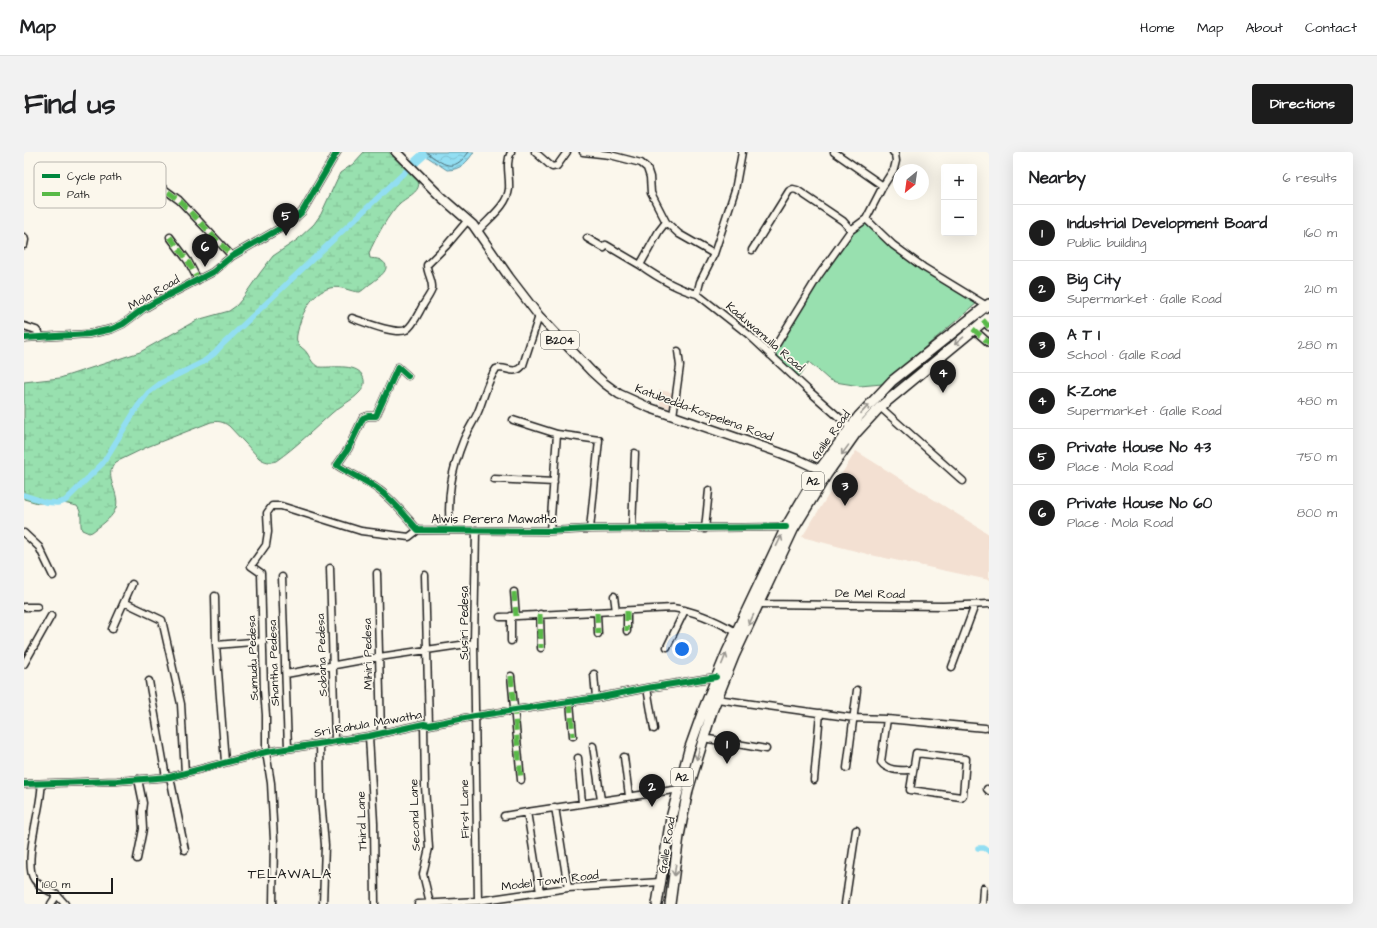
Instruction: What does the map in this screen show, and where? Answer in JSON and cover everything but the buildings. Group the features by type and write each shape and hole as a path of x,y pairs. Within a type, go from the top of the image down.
{"highway":[{"name":"Galle Road","path":"824,472 856,433 880,407 981,323 988,305"},
{"name":"Galle Road","path":"657,904 671,818 689,750 716,677 736,632 755,602 786,527 824,472 850,427 892,381 981,323"},
{"name":"A2","path":"688,790 703,738 717,698 755,602 824,472"},
{"name":"Galle Road","path":"670,904 679,836 688,790"}],"main road":[{"name":"Katubedda-Kospelena Road","path":"396,152 441,197 478,230 509,277 539,316 591,371 619,394 650,408 778,452 824,472"}],"street":[{"name":"Mola Road","path":"24,338 90,334 112,329 123,324 155,302 213,272 232,256 291,222 302,212 337,152"},
{"path":"478,230 504,204 507,198 509,188 508,159 511,152"},
{"path":"535,152 552,167 555,167 567,152"},
{"path":"583,152 610,153 642,163 647,168 650,177 651,193 666,222 679,234 714,254"},
{"path":"697,294 700,282 714,254 735,190 742,152"},
{"path":"834,152 883,186"},
{"path":"770,355 819,275 851,230 866,219 883,186 894,169 896,161 895,154 893,152"},
{"path":"752,250 788,194 793,189 797,190 843,221 851,230"},
{"path":"166,190 184,205 232,256"},
{"path":"866,219 893,245 923,267 988,305"},
{"path":"352,318 395,330 405,330 409,327 432,289 430,277 427,271 428,265 468,220"},
{"path":"640,265 659,230 666,222"},
{"path":"24,237 24,245"},
{"path":"170,237 188,261 198,280"},
{"name":"Kaduwamulla Road","path":"586,238 604,248 606,245 654,275 688,292 697,294 749,335 850,427"},
{"path":"450,530 449,489 453,469 459,452 496,369 502,368 515,370 521,368 523,365 539,316"},
{"path":"981,323 989,343"},
{"path":"24,326 36,330 41,336"},
{"path":"673,416 679,372 678,351"},
{"name":"Alwis Perera Mawatha","path":"408,376 398,367 376,416 368,416 363,418 348,449 337,465 378,489 390,499 418,530 550,531 590,529 786,527"},
{"path":"880,407 963,481"},
{"path":"513,420 558,434 599,440 590,529"},
{"path":"550,531 558,434"},
{"path":"632,529 635,453"},
{"path":"494,479 554,482"},
{"path":"705,529 709,490"},
{"name":"Sumudu Pedesa","path":"273,904 273,812 271,783 266,752 261,573 251,566 266,544 268,532 267,513 272,506 281,506 361,531 409,537 418,530"},
{"name":"Susiri Pedesa","path":"475,716 474,643 476,530"},
{"path":"24,534 39,547 53,576"},
{"name":"Sobana Pedesa","path":"330,568 335,741"},
{"name":"Mihiri Pedesa","path":"377,573 381,734"},
{"name":"Second Lane","path":"425,575 427,650 425,786 429,848 422,874 430,903"},
{"name":"Shantha Pedesa","path":"282,577 288,748"},
{"path":"112,629 132,584"},
{"path":"511,641 514,616 514,592"},
{"path":"215,596 216,644 225,762"},
{"path":"614,596 616,612"},
{"path":"124,602 162,620 181,704 185,773"},
{"name":"De Mel Road","path":"755,602 943,606 989,604"},
{"path":"952,667 975,605"},
{"path":"24,607 37,607"},
{"path":"500,616 597,613 673,608 685,610 718,622 736,632"},
{"path":"668,647 685,610"},
{"path":"627,611 627,631"},
{"path":"597,613 598,634"},
{"path":"540,614 541,648"},
{"path":"24,664 52,616"},
{"path":"216,644 263,641"},
{"path":"286,674 379,657 474,643"},
{"path":"594,674 596,698"},
{"path":"511,676 521,780"},
{"name":"Sri Rahula Mawatha","path":"24,784 117,781 168,777 266,752 716,677"},
{"path":"149,681 168,777 185,850"},
{"path":"648,688 654,730"},
{"path":"847,768 858,690"},
{"path":"717,698 854,718 887,719 985,728"},
{"path":"570,702 574,736"},
{"path":"814,780 820,712"},
{"name":"First Lane","path":"475,716 478,901"},
{"path":"887,719 881,762 888,769 913,770"},
{"name":"Third Lane","path":"369,736 374,823 376,904"},
{"path":"703,738 766,749"},
{"path":"320,744 321,799 325,845 323,904"},
{"path":"593,746 601,800"},
{"path":"916,753 965,759 963,795 961,797 910,790 913,770 916,753"},
{"path":"624,757 629,796"},
{"path":"578,758 582,803"},
{"path":"137,859 143,829 143,803 138,779"},
{"path":"42,784 32,837 31,875 41,886 57,895 65,904"},
{"path":"504,816 678,789 688,790"},
{"path":"556,807 568,888"},
{"path":"527,812 540,892"},
{"path":"846,904 856,830"},
{"name":"Model Town Road","path":"418,904 478,901 568,888 660,882"},
{"path":"982,904 983,888"},
{"path":"51,904 57,895"}],"shaded area":[{"path":"659,390 675,393 670,408 660,405"},
{"path":"856,451 989,534 989,580 871,555 802,537"}],"green space":[{"path":"364,152 389,152 418,181 418,188 413,194 400,203 391,213 369,253 370,258 379,259 385,264 386,269 384,272 360,292 334,287 318,294 305,310 297,333 298,344 317,366 349,367 359,371 364,382 363,388 360,392 332,413 298,444 276,461 267,462 259,458 229,426 222,422 211,422 147,447 116,462 112,468 111,474 117,504 115,510 105,522 89,533 82,530 81,515 77,506 63,503 38,503 24,499 24,382 60,378 140,352 197,320 229,311 242,299 273,256 297,240 314,224 321,214 340,173 353,164"},
{"path":"866,221 891,246 920,268 977,303 882,384 860,386 835,382 828,379 809,362 799,377 774,355 818,281 850,234"}],"water":[{"path":"420,152 474,152 460,167 447,170"}],"waterway":[{"path":"413,164 423,155"},
{"path":"24,495 45,502 57,503 65,501 103,463 138,406 148,393 161,383 203,362 215,353 407,170"},
{"path":"978,848 984,848 989,851"}],"marked path":[{"path":"166,190 179,200 232,256"},
{"path":"170,237 188,261 198,280"},
{"path":"983,320 989,327"},
{"path":"973,329 989,343"},
{"path":"514,592 516,616"},
{"path":"627,611 627,631"},
{"path":"597,613 598,634"},
{"path":"540,614 541,648"},
{"path":"511,676 521,780"},
{"path":"570,702 573,736"}],"cycle path":[{"path":"24,338 89,334 112,329 123,324 155,302 213,272 232,256 291,222 302,212 337,152"},
{"path":"408,376 398,367 376,416 368,416 363,418 348,449 337,465 374,486 384,494 418,530 550,531 590,529 786,527"},
{"path":"24,784 117,781 170,777 266,752 369,736 424,724 429,725 475,716 596,698 716,677"}],"place":[{"name":"Private House No 43","path":"286,236"},
{"name":"Private House No 60","path":"205,267"},
{"name":"K-Zone","path":"943,393"},
{"name":"A T I","path":"845,506"},
{"name":"Industrial Development Board","path":"727,764"},
{"name":"Big City","path":"652,807"}],"district":[{"name":"TELAWALA","path":"290,874"}]}
